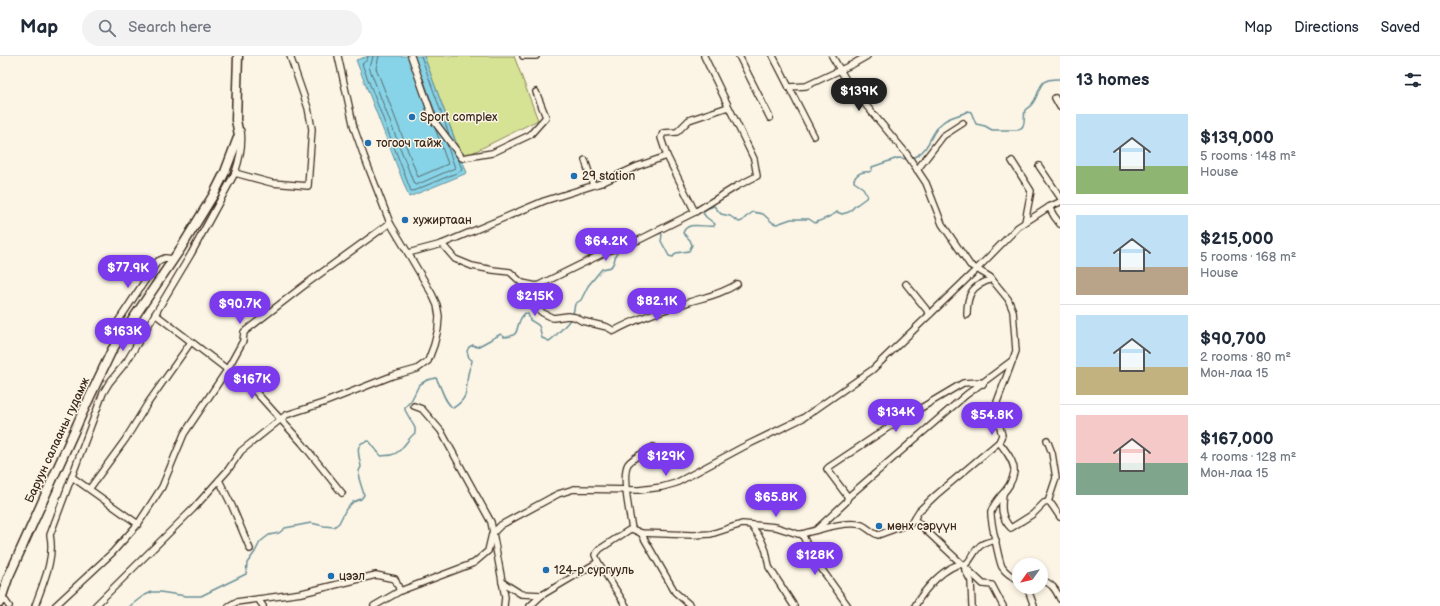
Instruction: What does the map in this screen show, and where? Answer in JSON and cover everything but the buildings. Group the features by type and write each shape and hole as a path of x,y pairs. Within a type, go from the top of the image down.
{"main road":[{"name":"Баруун салааны гудамж","path":"1,599 8,578 112,350 174,259 214,194 225,172 238,135 236,106 238,56"}],"street":[{"path":"234,173 272,183 308,186 312,130 308,108 290,56"},
{"path":"95,606 193,509 219,480 241,451 286,415 323,403 392,376 417,369 428,360 438,329 439,316 437,305 390,223 354,128 338,56"},
{"path":"411,56 434,121 462,158 492,153 530,135 546,117 536,92"},
{"path":"523,56 536,56"},
{"path":"522,283 537,286 608,251 639,240 696,212 737,186 757,176 754,159 704,56"},
{"path":"739,56 770,118"},
{"path":"773,56 814,136"},
{"path":"626,606 595,555 600,548 629,530 632,529 641,533 699,535 711,534 742,524 752,524 776,527 802,534 853,524 863,526 878,535 911,523 919,511 999,442 1002,435 998,420 997,402 1016,351 1013,312 1008,299 992,279 970,265 942,224 926,183 907,155 854,91 840,71 832,56"},
{"path":"789,87 806,86 840,71 867,56"},
{"path":"1055,98 1060,107"},
{"path":"35,606 51,558 52,545 50,535 104,393 109,383 127,361 194,250 237,166 242,138 236,106"},
{"path":"696,212 668,156 661,138 663,133 677,132 689,120 728,107"},
{"path":"916,170 943,136 963,123"},
{"path":"408,253 442,244 544,200 593,185 668,156"},
{"path":"585,160 593,185"},
{"path":"1012,161 1031,191 1025,222"},
{"path":"1039,166 1060,196"},
{"path":"374,606 400,591 474,563 488,551 492,534 501,525 534,506 565,491 574,489 626,490 662,487 676,483 743,447 803,418 872,370 977,269 1018,227 1049,207 1060,202"},
{"path":"1049,207 1060,224"},
{"path":"55,606 108,557 138,524 162,487 184,434 227,370 243,341 244,332 306,284 390,223"},
{"path":"442,244 455,259 472,266 510,272 522,283 535,308 553,318 568,316 575,317 582,321 607,327 614,331 626,324 675,306 727,291 737,284"},
{"path":"117,343 113,334 113,328 158,261 163,259 174,259"},
{"path":"967,315 967,302 970,292 980,283 992,279"},
{"path":"906,284 930,314"},
{"path":"138,292 148,299"},
{"path":"155,314 254,390 342,493"},
{"path":"90,488 125,440 148,403 191,342"},
{"path":"814,531 846,502 848,497 966,395 983,384 1014,359"},
{"path":"848,497 827,469 829,467 889,427 963,383 980,382 983,384"},
{"path":"414,406 422,409 441,430 491,522 492,534 505,597 504,606"},
{"path":"999,442 1010,456 1014,471 1010,486 1004,494 1002,514 1006,523 1012,528 1033,514 1044,503 1048,502 1056,478 1052,453 1047,440"},
{"path":"632,529 626,490 626,467 629,463 653,447"},
{"path":"72,477 90,488 138,524"},
{"path":"219,480 232,506 250,549"},
{"path":"1010,486 994,504 991,514 1002,566 1012,577"},
{"path":"1048,502 1052,505 1060,518"},
{"path":"914,519 983,584 992,585 1003,606"},
{"path":"752,524 761,538 766,551 769,567 794,606"},
{"path":"641,533 675,592 691,606"},
{"path":"802,534 813,557 848,606"},
{"path":"915,606 931,584 941,575 960,563 966,564 970,561 977,548 984,543 996,540"},
{"path":"530,606 542,595 598,562"},
{"path":"960,563 971,581 972,606"},
{"path":"229,606 236,602 302,593 376,575 396,579 400,591"},
{"path":"502,582 521,594 542,595"},
{"path":"1048,582 1060,599"},
{"path":"1030,594 1034,606"},
{"path":"1,599 9,606"},
{"path":"258,599 263,606"}],"green space":[{"path":"424,56 514,56 538,120 462,158"}],"water":[{"name":"Sport complex","path":"369,56 424,56 467,173 409,197 356,60"}],"waterway":[{"path":"911,158 922,152 934,132 942,123 968,111 971,112 976,124 985,126 992,130 1018,130 1024,124 1025,110 1031,106 1043,83 1052,79 1060,79"},
{"path":"653,236 661,233 661,241 669,256 673,257 676,253 689,251 692,245 690,240 683,233 685,229 697,225 714,226 715,224 703,213 706,209 714,206 721,214 730,216 739,222 753,212 763,214 773,223 777,224 791,219 809,219 815,223 837,212 842,214 849,212 866,198 867,195 863,188 854,182 854,179 858,174 862,172 869,172 872,170 872,167 898,158 907,159"},
{"path":"628,247 639,242"},
{"path":"573,314 575,304 581,300 588,286 602,269 611,267 616,254 621,249"},
{"path":"130,606 143,596 152,592 186,596 201,596 246,574 247,563 260,542 269,535 279,533 285,528 311,523 334,527 339,523 346,509 353,502 361,499 364,495 359,477 359,470 361,467 358,451 360,444 369,441 381,456 390,455 398,452 415,433 415,428 405,410 405,407 411,401 419,385 427,380 436,378 445,399 453,408 459,404 465,395 472,361 469,358 467,351 469,347 473,345 477,347 501,334 504,337 514,335 519,322 525,313 528,314 530,320 539,326 542,338 549,341 568,323 571,318"}],"place":[{"name":"Sport complex","path":"412,117"},
{"name":"тогооч тайж","path":"368,143"},
{"name":"29 station","path":"574,176"},
{"name":"хужиртаан","path":"405,220"},
{"name":"мөнх сэрүүн","path":"879,526"},
{"name":"124-р сургууль","path":"546,570"},
{"name":"цээл","path":"331,576"}]}
